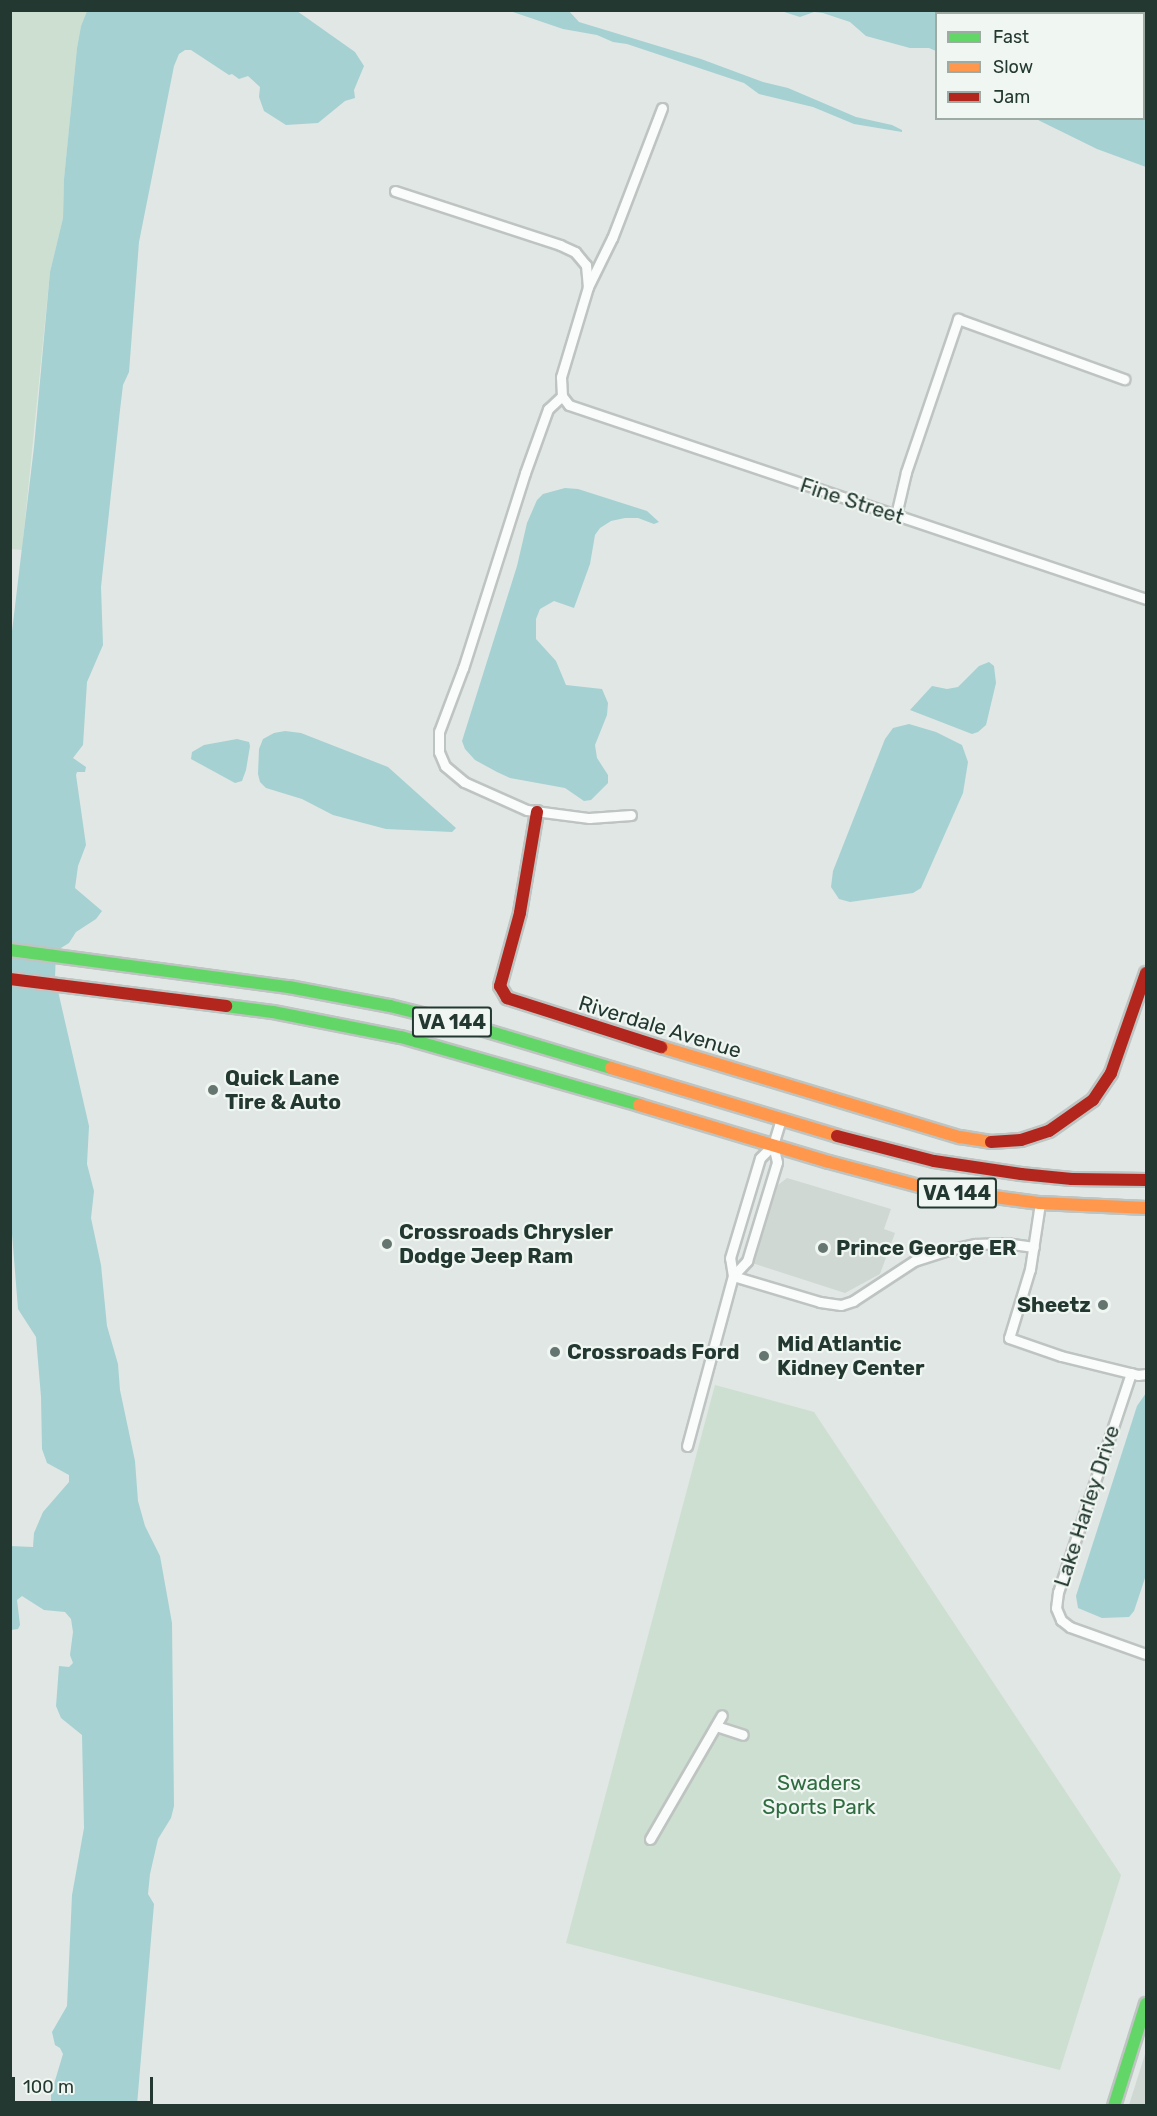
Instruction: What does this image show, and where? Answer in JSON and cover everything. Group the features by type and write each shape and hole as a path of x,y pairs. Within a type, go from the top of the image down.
{"main road":[{"name":"Riverdale Avenue","path":"537,812 520,913 500,986 507,998 513,1002 895,1118 987,1142 1021,1140 1049,1131 1079,1112 1092,1100 1111,1073 1121,1052 1146,973"},
{"name":"VA 144","path":"10,950 289,987 390,1006 474,1027 896,1152 987,1170 1072,1179 1146,1180"},
{"name":"VA 144","path":"10,979 273,1012 401,1037 927,1188 1040,1203 1146,1208"},
{"path":"1114,2106 1146,2004"}],"street":[{"path":"631,815 589,818 537,812 509,804 454,775 442,761 438,742 525,472 548,410 562,396 561,377 588,287 612,238 662,108"},
{"path":"395,191 541,238 575,252 586,265 588,287"},
{"path":"896,515 906,472 958,319 1124,379"},
{"name":"Fine Street","path":"562,396 568,405 601,417 1146,599"},
{"path":"687,1446 733,1276 730,1258 760,1158 773,1145 781,1119"},
{"path":"733,1276 747,1261 773,1176 777,1162 773,1145"},
{"path":"1040,1203 1034,1247 1009,1338 1061,1356 1131,1373 1146,1374"},
{"path":"733,1276 820,1302 841,1305 853,1301 914,1261 944,1251 975,1244 1005,1243 1034,1247"},
{"name":"Lake Harley Drive","path":"1131,1373 1058,1592 1056,1608 1061,1620 1070,1627 1146,1654"},
{"path":"650,1839 722,1715"},
{"path":"716,1726 743,1735"}],"shaded area":[{"name":"Prince George ER","path":"787,1178 891,1209 884,1229 895,1233 880,1274 845,1293 752,1263 778,1185"},
{"path":"1146,2051 1146,2105 1129,2105"}],"green space":[{"path":"10,11 87,11 81,26 77,48 64,179 63,218 50,272 22,550 10,549"},
{"name":"Swaders Sports Park","path":"715,1385 814,1412 1121,1875 1060,2070 566,1943"}],"water":[{"path":"87,11 297,11 355,52 364,66 354,90 355,98 345,101 318,123 286,125 264,111 259,97 260,87 248,76 239,79 232,74 229,75 191,50 185,50 179,54 174,66 139,242 129,372 123,385 101,587 103,645 87,682 83,745 73,758 86,767 85,772 77,772 76,775 86,845 78,866 75,888 102,911 96,919 76,932 69,943 56,951 55,978 89,1126 87,1164 94,1191 91,1218 101,1265 107,1326 118,1364 120,1390 135,1461 138,1501 145,1526 160,1556 172,1623 174,1806 171,1818 158,1839 150,1874 148,1894 154,1904 137,2105 51,2105 51,2094 63,2054 55,2045 52,2032 67,2006 72,1895 84,1828 82,1735 61,1718 56,1706 59,1666 69,1667 73,1663 70,1655 73,1632 71,1619 65,1612 44,1610 22,1596 17,1600 20,1625 18,1629 11,1630 10,1546 33,1547 34,1533 43,1512 69,1482 69,1475 47,1463 42,1449 36,1337 18,1309 11,1221 10,648 34,447 50,272 63,218 64,179 77,48 81,26"},
{"path":"510,11 569,11 579,22 701,59 763,82 788,88 856,117 892,125 902,132 854,124 813,107 759,94 744,83 627,44 613,42 597,35 563,29"},
{"path":"781,11 1146,11 1146,167 1097,149 1038,120 1145,120 1145,12 935,12 935,51 929,48 910,48 866,36 850,22 823,13 814,12 800,17"},
{"path":"565,488 578,489 647,511 659,522 654,524 638,518 625,518 611,521 600,528 595,535 590,564 574,608 554,601 540,609 536,619 536,639 556,661 566,685 602,689 608,703 607,715 595,745 597,758 608,775 608,783 591,800 584,801 565,788 510,778 497,772 475,760 465,749 462,741 517,566 527,523 537,500 543,494"},
{"path":"989,662 994,666 996,683 986,725 978,732 972,734 910,710 932,686 947,689 958,687 979,666"},
{"path":"909,724 936,732 962,745 968,762 963,793 921,888 913,893 850,902 839,899 831,887 833,871 885,739 893,728"},
{"path":"285,731 301,733 388,767 456,828 452,832 386,829 333,815 302,799 266,788 260,782 258,774 259,749 263,739 274,733"},
{"path":"237,739 249,742 250,746 242,781 235,783 191,759 192,752 204,745"},
{"path":"1146,1393 1146,1575 1134,1611 1129,1617 1102,1618 1078,1608 1076,1596 1137,1406"}],"traffic: fast":[{"path":"10,950 289,987 390,1006 474,1027 611,1068"},
{"path":"226,1006 273,1012 401,1037 639,1105"},
{"path":"1114,2106 1146,2004"}],"traffic: slow":[{"path":"661,1047 960,1137 991,1142"},
{"path":"611,1068 837,1136"},
{"path":"639,1105 829,1162 927,1188 1040,1203 1146,1208"}],"traffic: jam":[{"path":"537,812 520,913 500,986 507,998 661,1047"},
{"path":"991,1142 1021,1140 1049,1131 1093,1100 1111,1073 1146,973"},
{"path":"10,979 226,1006"},
{"path":"837,1136 934,1161 1021,1174 1072,1179 1146,1180"}],"place":[{"name":"Quick Lane Tire & Auto","path":"213,1090"},
{"name":"Crossroads Chrysler Dodge Jeep Ram","path":"387,1244"},
{"name":"Prince George ER","path":"823,1248"},
{"name":"Sheetz","path":"1103,1305"},
{"name":"Crossroads Ford","path":"555,1352"},
{"name":"Mid Atlantic Kidney Center","path":"764,1356"}]}
